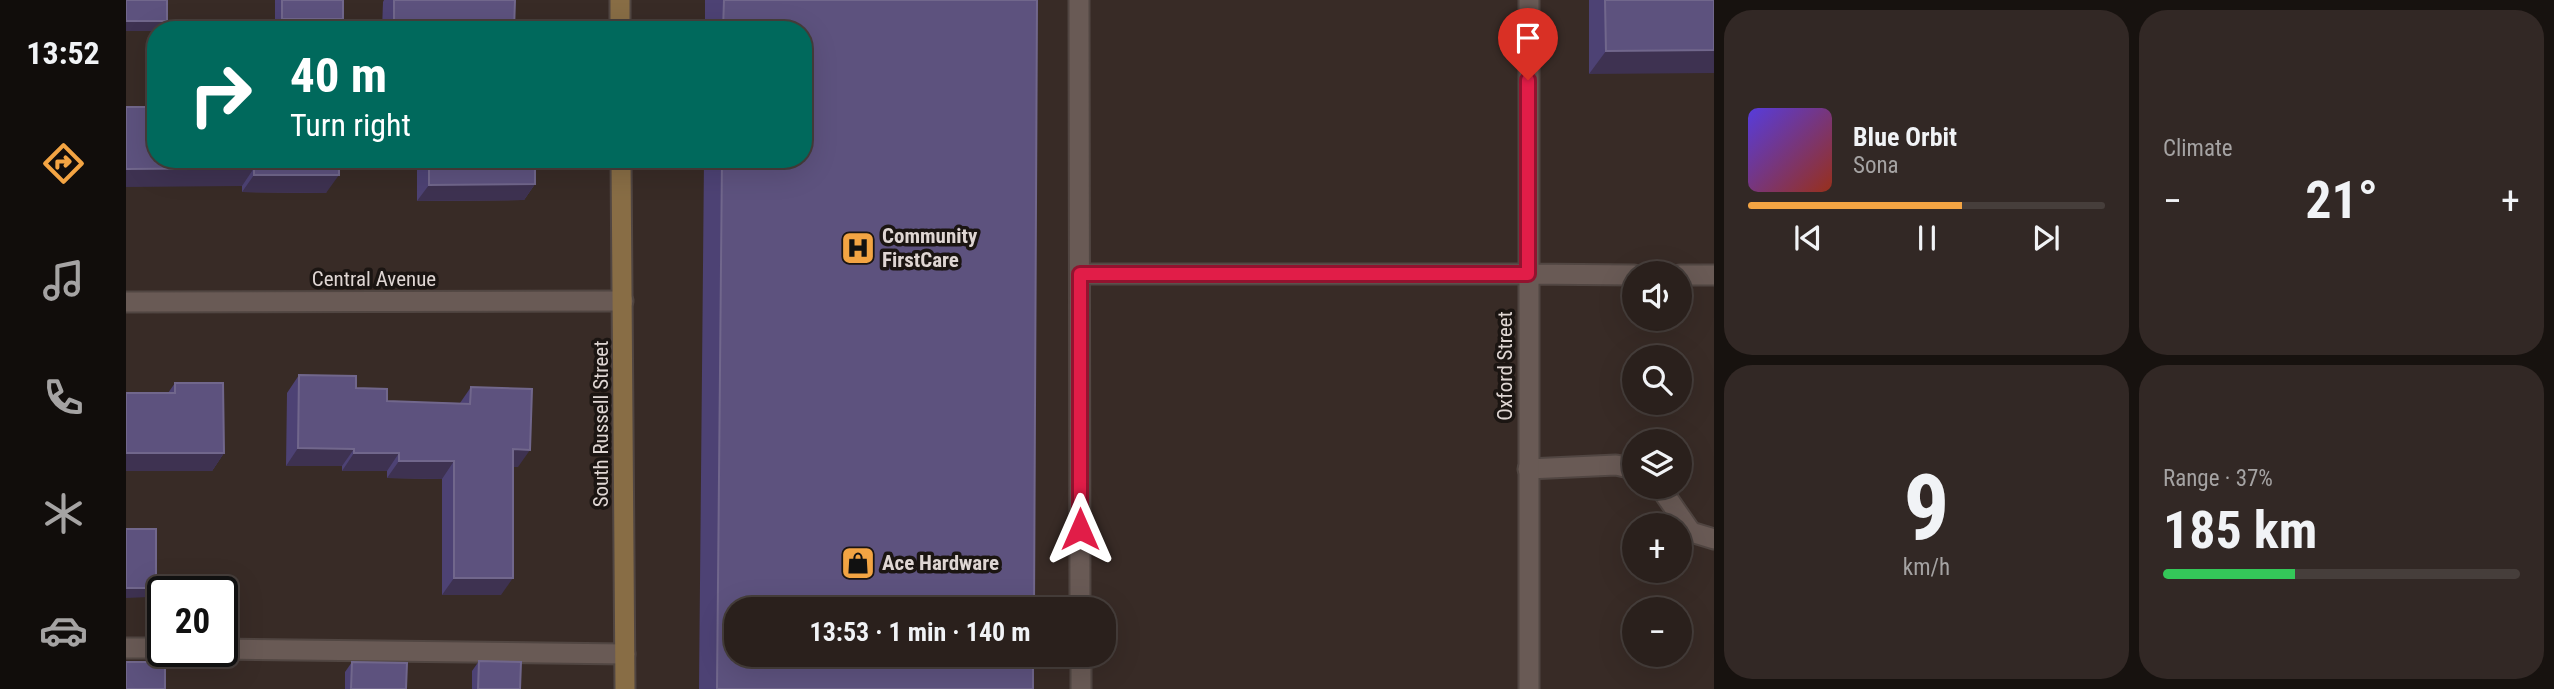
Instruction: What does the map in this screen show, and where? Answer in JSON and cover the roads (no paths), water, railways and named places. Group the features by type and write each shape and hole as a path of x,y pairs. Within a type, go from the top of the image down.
{"main road":[{"path":"620,0 620,21"},
{"name":"South Russell Street","path":"621,168 625,689"}],"street":[{"path":"1079,0 1080,597"},
{"name":"Oxford Street","path":"1529,0 1529,689"},
{"path":"1080,274 1622,275"},
{"path":"1692,275 1714,275"},
{"name":"Central Avenue","path":"126,302 622,301"},
{"path":"1528,469 1622,466"},
{"path":"1668,499 1691,532 1714,539"},
{"path":"126,648 147,649"},
{"path":"238,649 625,654"},
{"path":"1081,667 1081,689"}],"place":[{"name":"Community FirstCare","path":"858,248"},
{"name":"Ace Hardware","path":"858,563"}]}
